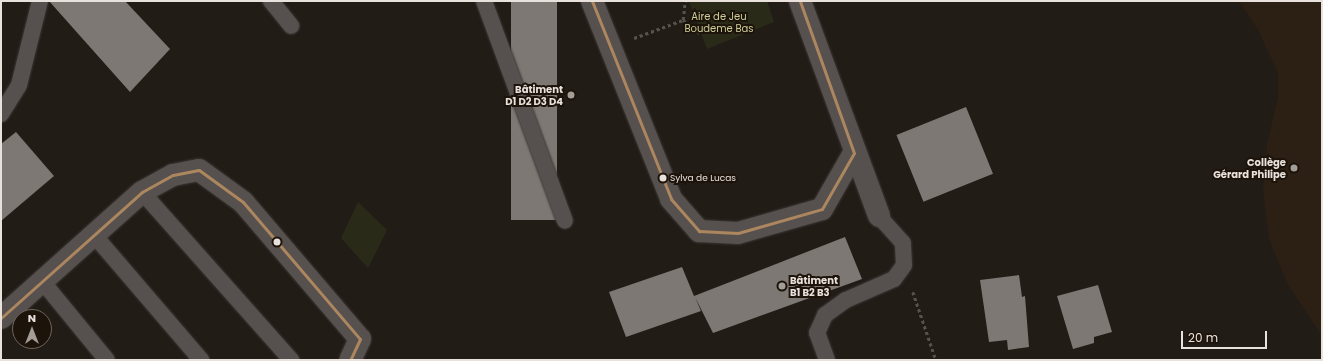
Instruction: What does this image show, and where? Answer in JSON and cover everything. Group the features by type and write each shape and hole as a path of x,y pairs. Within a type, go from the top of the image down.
{"street":[{"path":"592,1 670,199 699,231 738,233 822,209 854,153"},
{"path":"800,1 854,153 879,216"},
{"path":"1,318 142,192 173,175 199,170 243,202 360,339 350,360"}],"lane":[{"path":"1,114 19,85 40,1"},
{"path":"270,1 291,26"},
{"path":"484,1 565,221"},
{"path":"142,192 290,360"},
{"path":"827,360 817,333 825,315 846,300 894,279 904,265 904,243 879,216"},
{"path":"94,235 201,360"},
{"path":"42,281 107,360"}],"path":[{"path":"683,20 685,1"},
{"path":"609,47 683,20"},
{"path":"683,20 701,34"},
{"path":"904,265 936,360"}],"shaded area":[{"name":"Collège Gérard Philipe","path":"1239,1 1322,1 1322,336 1288,285 1269,239 1263,191 1267,144 1278,97 1278,73 1258,30"}],"green space":[{"name":"Aire de Jeu Boudeme Bas","path":"689,1 767,1 774,22 707,49"},
{"path":"358,202 387,230 368,268 341,238"}],"building":[{"path":"49,1 125,1 170,49 130,92"},
{"path":"511,1 557,1 557,220 511,220"},
{"path":"966,107 993,174 923,202 896,135"},
{"path":"16,132 54,176 1,221 1,144"},
{"name":"Bâtiment B1 B2 B3","path":"845,237 862,279 713,333 695,297 701,311 626,337 609,292 682,267 694,296"},
{"path":"1019,275 1022,297 1025,296 1029,347 1008,350 1007,340 989,342 980,280"},
{"path":"1098,285 1112,332 1094,337 1094,343 1073,349 1057,296"}],"transit line":[{"path":"592,1 671,199 699,231 738,233 822,209 854,153 800,1"},
{"path":"1,318 142,192 173,175 199,170 243,202 360,339 350,360"}],"place":[{"name":"Bâtiment D1 D2 D3 D4","path":"571,95"},
{"name":"Collège Gérard Philipe","path":"1294,168"},
{"name":"Sylva de Lucas","path":"663,178"},
{"name":"Bâtiment B1 B2 B3","path":"782,286"}]}
